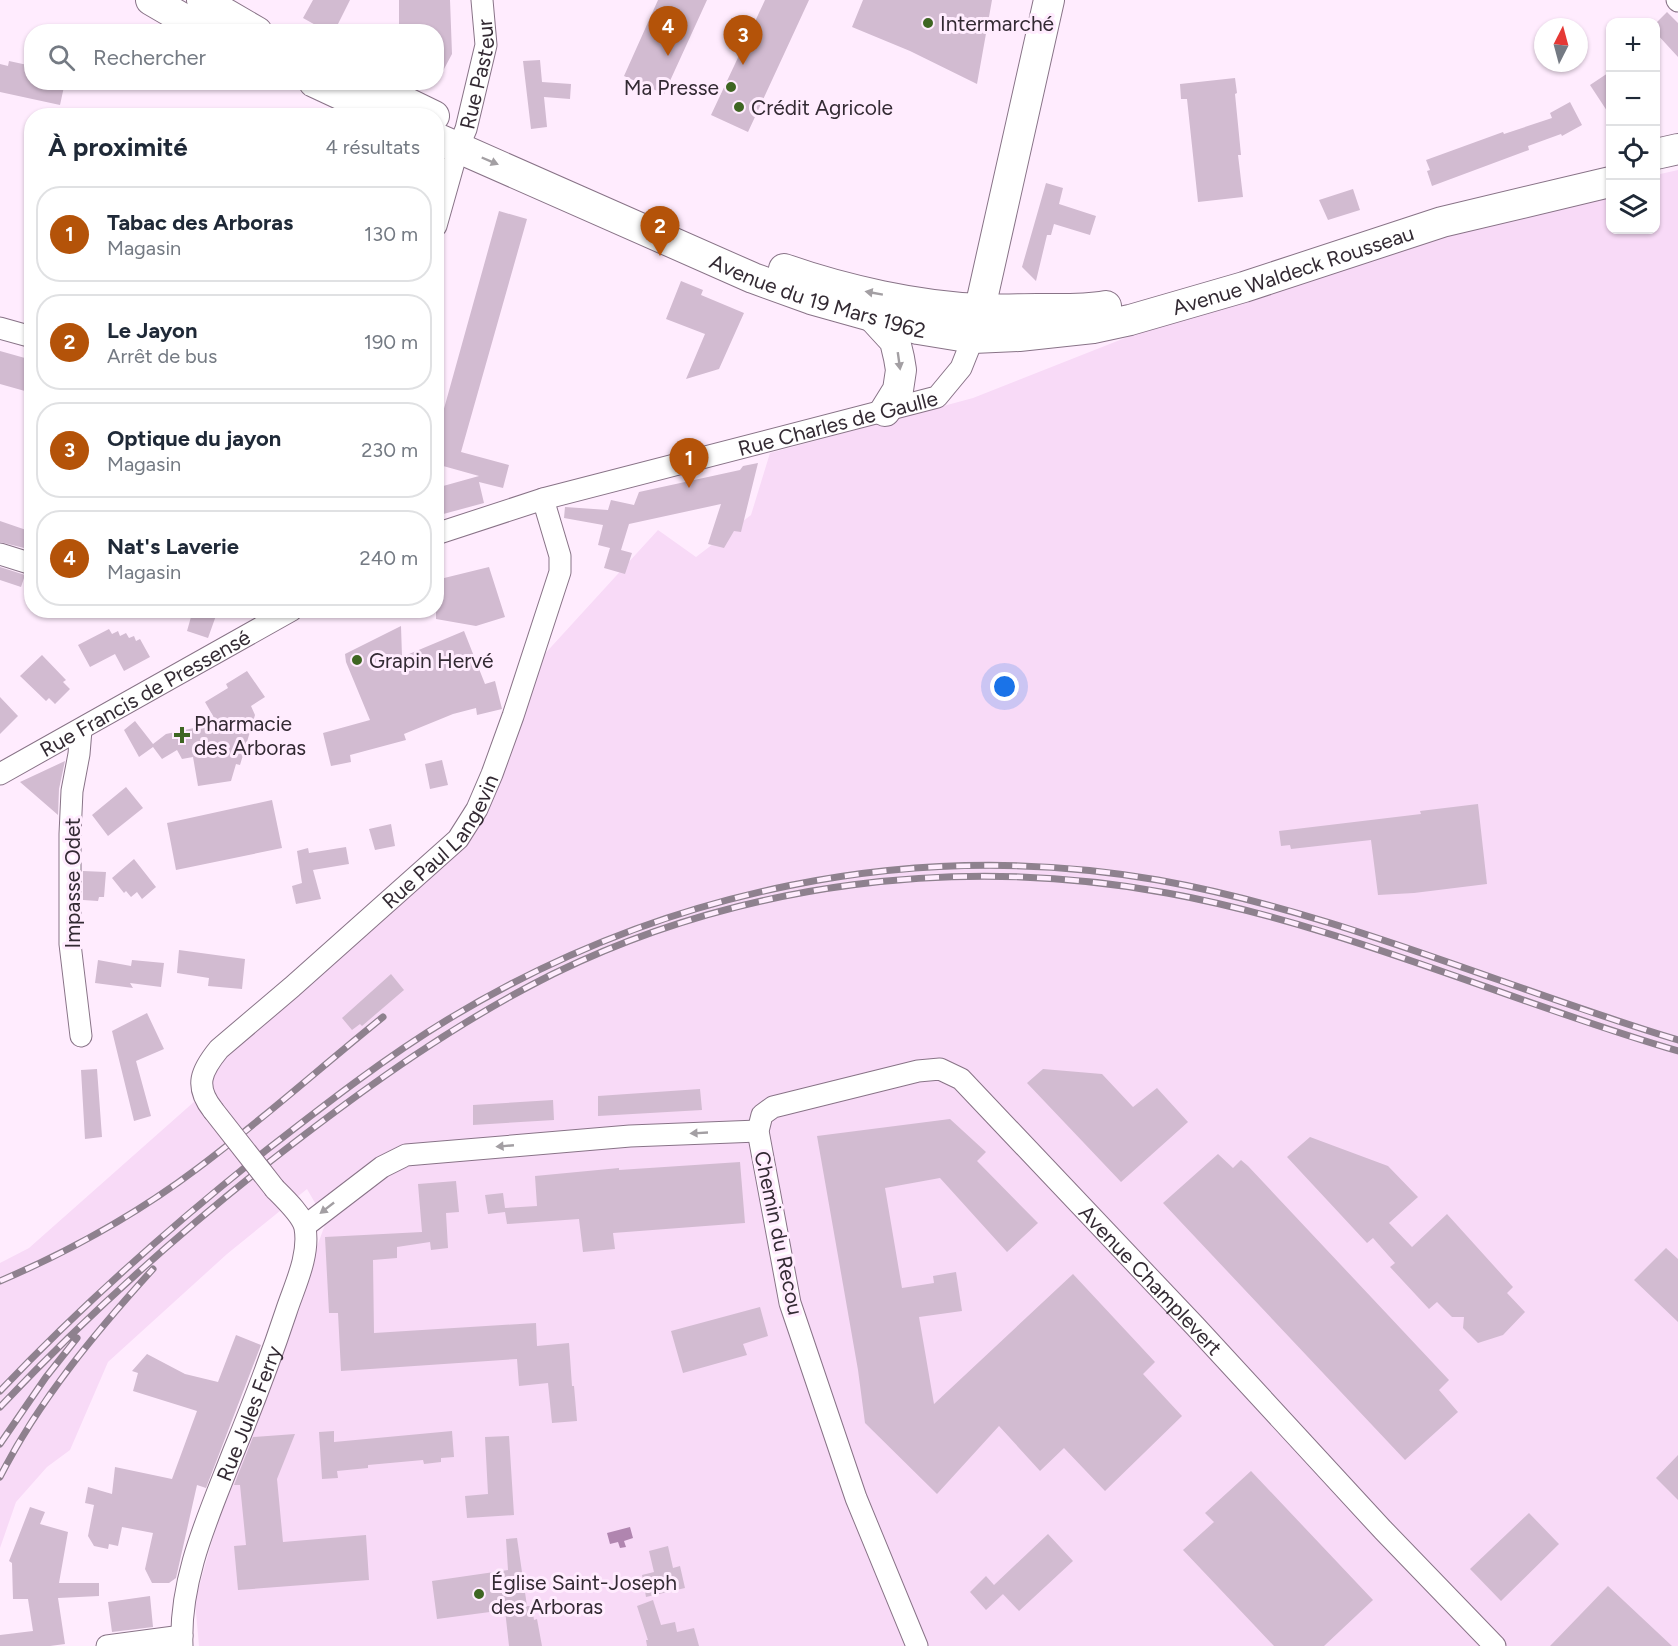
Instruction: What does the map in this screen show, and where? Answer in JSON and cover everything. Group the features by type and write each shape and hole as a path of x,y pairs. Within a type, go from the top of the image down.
{"main road":[{"path":"151,0 192,24"},
{"path":"202,0 243,24"},
{"name":"Rue Charles de Gaulle","path":"973,338 1049,0"},
{"path":"331,90 370,108"},
{"name":"Avenue du 19 Mars 1962","path":"381,90 419,108"},
{"name":"Avenue du 19 Mars 1962","path":"453,138 810,278 908,300 980,309"},
{"name":"Avenue du 19 Mars 1962","path":"453,138 753,278 811,299 873,317 926,331 973,338"},
{"path":"1660,153 1678,149"},
{"name":"Avenue Waldeck Rousseau","path":"980,309 1082,310 1229,285 1321,255 1476,198 1606,166"},
{"path":"1660,171 1678,167"},
{"name":"Avenue Waldeck Rousseau","path":"973,338 1093,328 1130,320 1244,287 1442,222 1606,183"},
{"path":"873,317 895,341 901,370 898,390 885,411"}],"street":[{"name":"Rue Pasteur","path":"444,185 453,138 486,45 482,0"},
{"path":"0,328 24,335"},
{"name":"Rue Charles de Gaulle","path":"543,499 938,397 961,368 973,338"},
{"path":"444,531 543,499"},
{"name":"Rue Paul Langevin","path":"305,1226 213,1110 203,1096 201,1083 207,1065 219,1049 415,879 458,838 477,809 513,716 560,572 560,556 543,499"},
{"path":"0,554 24,562"},
{"name":"Rue Francis de Pressensé","path":"0,774 278,618"},
{"name":"Impasse Odet","path":"81,730 80,754 72,791 70,867 70,944 81,1036"},
{"name":"Avenue Champlevert","path":"758,1131 762,1115 773,1107 918,1071 940,1069 961,1079 1196,1326 1383,1530 1495,1646"},
{"name":"Chemin du Recou","path":"305,1226 382,1167 406,1155 630,1136 758,1131 790,1303 856,1498 917,1646"},
{"name":"Rue Jules Ferry","path":"182,1641 183,1606 198,1544 278,1337 303,1261 306,1242 305,1226"},
{"path":"107,1646 182,1641"}],"shaded area":[{"path":"1678,170 1678,1646 199,1646 195,1601 223,1502 326,1222 307,1189 227,1254 108,1362 70,1450 47,1467 16,1502 0,1548 0,1263 29,1248 204,1093 202,1071 465,830 520,681 658,530 696,557 751,515 770,453 973,398 1130,336 1363,253 1606,186 1606,234 1660,234 1660,174"},
{"path":"630,1527 633,1538 624,1541 626,1547 620,1548 618,1542 610,1544 607,1533"}],"building":[{"path":"313,0 350,0 338,24 314,24 303,18"},
{"path":"399,0 450,0 452,54 444,69 444,24 399,24"},
{"path":"658,0 707,0 664,94 624,76"},
{"path":"765,0 809,0 748,132 711,115"},
{"name":"Intermarché","path":"863,0 992,0 977,84 910,51 852,27"},
{"path":"1667,12 1678,23 1678,57 1660,37 1660,19"},
{"path":"540,60 542,82 571,84 570,99 544,97 547,127 531,129 523,61"},
{"path":"9,61 24,64 24,90 63,90 60,105 0,92 0,64 8,66"},
{"path":"1606,74 1606,109 1590,85"},
{"path":"1235,78 1241,155 1238,155 1243,197 1198,202 1187,99 1181,99 1180,84"},
{"path":"1570,102 1582,125 1562,136 1561,134 1528,146 1529,150 1432,186 1426,160 1503,132 1504,134 1552,118 1550,113"},
{"path":"1046,183 1063,188 1059,204 1096,216 1090,235 1054,224 1051,235 1047,235 1036,281 1022,267"},
{"path":"1353,189 1360,210 1328,220 1319,200"},
{"path":"499,211 527,219 461,452 509,465 503,488 479,482 484,503 444,514 444,486 479,476 444,466 444,409"},
{"path":"681,281 703,290 701,295 744,313 719,369 686,379 705,334 666,319"},
{"path":"0,351 24,358 24,391 0,384"},
{"path":"758,463 741,532 734,531 724,548 708,544 721,504 629,524 621,550 632,553 625,574 604,568 610,548 598,545 603,525 564,518 565,507 608,510 611,500 634,505 639,492 740,470 743,466"},
{"path":"0,521 24,529 24,548 0,542"},
{"path":"0,567 24,575 21,587 0,580"},
{"path":"489,567 505,617 476,626 436,619 444,618 444,578"},
{"path":"191,618 215,618 208,638 187,631"},
{"path":"401,626 402,657 464,631 485,684 495,681 502,709 477,715 476,708 453,714 404,734 406,740 350,755 351,762 331,766 323,733 370,720 346,662 345,654"},
{"path":"109,629 112,634 118,631 120,636 126,633 129,638 134,636 136,641 140,639 150,657 124,671 115,654 90,667 78,645"},
{"path":"42,655 66,680 63,682 70,689 55,704 49,698 46,701 20,676"},
{"path":"247,671 265,697 251,706 255,715 240,765 236,764 231,781 198,786 193,757 182,759 177,750 162,759 153,747 139,757 124,730 135,721 153,744 166,734 217,723 205,702 228,688 226,684"},
{"path":"0,697 18,716 0,734"},
{"path":"442,760 448,785 430,789 425,764"},
{"path":"65,761 59,789 58,815 20,782"},
{"path":"126,787 143,808 108,836 92,815"},
{"path":"272,800 282,848 176,870 167,823"},
{"path":"1478,804 1487,884 1378,895 1371,840 1291,849 1290,845 1281,846 1279,831 1421,814 1420,811"},
{"path":"391,824 395,846 375,850 369,829"},
{"path":"346,847 349,864 313,870 321,899 296,904 292,886 302,883 297,851 308,848 309,853"},
{"path":"134,859 156,887 142,899 137,892 131,897 126,891 124,893 112,878"},
{"path":"83,871 106,872 104,897 99,897 98,901 83,900"},
{"path":"179,950 245,959 242,989 208,986 209,978 177,973"},
{"path":"98,960 131,966 132,960 164,963 161,987 130,983 133,988 95,983"},
{"path":"391,974 404,990 362,1026 360,1024 352,1030 342,1018"},
{"path":"147,1013 164,1049 136,1061 151,1116 134,1121 112,1031"},
{"path":"97,1069 102,1137 85,1139 81,1070"},
{"path":"1043,1069 1102,1074 1133,1107 1157,1088 1188,1122 1121,1182 1027,1083"},
{"path":"700,1089 702,1110 598,1116 598,1096"},
{"path":"553,1100 554,1120 473,1125 473,1105"},
{"path":"950,1119 986,1152 977,1161 1038,1223 1007,1252 940,1178 885,1188 902,1288 934,1283 933,1276 956,1272 962,1311 919,1317 934,1404 1073,1274 1155,1362 1143,1374 1182,1416 1105,1491 1064,1448 1040,1471 999,1426 937,1494 865,1423 858,1370 817,1136"},
{"path":"1310,1137 1388,1166 1418,1197 1389,1223 1412,1247 1447,1214 1513,1287 1507,1293 1525,1312 1503,1335 1478,1343 1463,1328 1464,1317 1452,1317 1437,1302 1429,1309 1390,1267 1395,1263 1373,1238 1367,1243 1287,1157"},
{"path":"1218,1154 1233,1168 1241,1160 1248,1166 1449,1380 1439,1390 1458,1412 1405,1460 1163,1203"},
{"path":"740,1162 745,1223 613,1233 615,1249 583,1252 579,1219 507,1224 505,1212 488,1214 485,1195 503,1193 505,1208 537,1206 535,1176 619,1168 619,1170"},
{"path":"456,1181 459,1212 446,1213 448,1248 431,1250 430,1242 397,1247 397,1258 373,1260 374,1333 536,1323 537,1346 569,1343 577,1421 552,1423 548,1383 519,1386 517,1359 341,1371 338,1313 329,1313 325,1237 422,1232 418,1184"},
{"path":"1666,1248 1678,1259 1678,1322 1634,1280"},
{"path":"760,1307 768,1336 743,1344 747,1355 683,1373 671,1331"},
{"path":"236,1335 261,1345 206,1488 197,1485 176,1578 169,1583 152,1583 145,1569 153,1533 122,1527 118,1546 109,1544 108,1549 94,1546 88,1536 94,1505 85,1503 88,1487 112,1494 115,1467 172,1479 197,1411 133,1391 138,1373 132,1371 147,1354 185,1374 218,1382"},
{"path":"334,1431 334,1442 452,1431 454,1457 441,1458 441,1462 424,1464 423,1460 368,1465 368,1468 337,1471 338,1478 322,1479 319,1432"},
{"path":"295,1434 277,1479 283,1542 366,1535 369,1580 238,1590 234,1546 246,1545 240,1485 234,1485 253,1437"},
{"path":"509,1436 514,1515 467,1518 465,1496 488,1494 485,1437"},
{"path":"1678,1455 1678,1500 1656,1478"},
{"path":"1251,1471 1373,1600 1324,1646 1274,1646 1183,1550 1214,1522 1205,1513"},
{"path":"30,1507 45,1512 40,1524 68,1532 59,1583 99,1583 99,1596 58,1598 65,1644 0,1646 0,1635 33,1631 28,1599 13,1599 12,1563 9,1561"},
{"path":"1529,1513 1559,1544 1501,1601 1470,1569"},
{"path":"1048,1534 1073,1561 1019,1611 1003,1594 986,1610 970,1592 986,1576 994,1585"},
{"name":"Église Saint-Joseph des Arboras","path":"517,1538 527,1606 532,1606 534,1620 537,1619 542,1646 509,1646 505,1610 437,1619 432,1581 508,1570 506,1539"},
{"path":"668,1546 673,1568 680,1566 685,1588 646,1597 642,1575 654,1572 649,1551"},
{"path":"1608,1586 1672,1646 1550,1646"},
{"path":"150,1596 153,1627 112,1632 108,1602"},
{"path":"653,1600 661,1625 675,1622 677,1632 694,1628 699,1646 647,1646 646,1640 648,1640 637,1606"}],"railway":[{"path":"0,1391 95,1297 195,1208 331,1100 423,1035 528,975 613,938 700,908 790,886 881,871 973,866 1066,868 1158,880 1225,894 1356,931 1613,1020 1678,1040"},
{"path":"0,1407 138,1272 211,1209 318,1125 448,1033 553,974 625,943 699,917 776,898 853,885 932,878 1011,877 1089,882 1167,893 1297,924 1678,1051"},
{"path":"0,1281 102,1230 175,1185 245,1131 383,1017"},
{"path":"0,1477 32,1421 69,1368 153,1269"},
{"path":"0,1444 46,1377 77,1338"}],"place":[{"name":"Intermarché","path":"928,23"},
{"name":"Nat's Laverie","path":"668,56"},
{"name":"Optique du jayon","path":"743,65"},
{"name":"Ma Presse","path":"731,87"},
{"name":"Crédit Agricole","path":"739,107"},
{"name":"Le Jayon","path":"660,256"},
{"name":"Tabac des Arboras","path":"689,488"},
{"name":"Grapin Hervé","path":"357,660"},
{"name":"Pharmacie des Arboras","path":"182,735"},
{"name":"Église Saint-Joseph des Arboras","path":"479,1594"}]}
